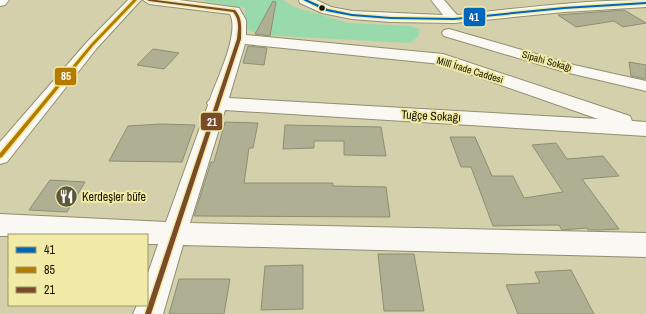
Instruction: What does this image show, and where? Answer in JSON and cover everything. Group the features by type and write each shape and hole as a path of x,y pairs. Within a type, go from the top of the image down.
{"street":[{"path":"0,156 92,45 135,0"},
{"path":"148,314 216,103 239,39 240,24 238,14 234,11 176,2 149,0"},
{"path":"305,0 327,10 352,15 392,18 451,26 564,8 646,3"},
{"path":"437,0 451,26 443,59"},
{"path":"553,0 564,8"},
{"name":"Sipahi Sokağı","path":"451,26 571,68 646,86"},
{"name":"Millî İrade Caddesi","path":"239,39 443,59 646,129"},
{"name":"Tuğçe Sokağı","path":"216,103 646,129"},
{"path":"0,225 173,234 646,244"}],"green space":[{"path":"283,0 294,7 348,23 411,26 420,29 418,37 410,43 263,35 250,31 245,26 245,8 203,1"}],"building":[{"path":"273,1 276,2 270,36 255,34"},
{"path":"624,10 646,23 623,27 614,21 576,27 558,15"},
{"path":"248,46 267,48 264,65 243,63"},
{"path":"153,49 179,53 164,69 137,65"},
{"path":"629,62 646,65 646,79 631,76"},
{"path":"225,122 258,123 253,148 249,148 244,183 333,183 333,186 386,187 390,217 194,216 211,162 214,162"},
{"path":"161,124 195,125 182,162 109,161 128,126"},
{"path":"285,125 381,127 386,156 344,155 344,141 314,141 314,148 283,149"},
{"path":"450,137 475,137 492,176 513,176 524,198 563,192 532,145 556,143 567,159 603,156 619,176 582,179 619,229 588,230 587,228 562,230 559,225 493,226 471,167 461,167"},
{"path":"50,180 85,182 67,212 29,210"},
{"path":"378,254 414,254 424,311 384,311"},
{"path":"303,265 303,309 261,310 265,266"},
{"path":"571,270 594,314 518,314 506,285 540,283 535,272"},
{"path":"179,279 230,279 224,314 169,314"}],"transit line":[{"name":"85","path":"0,156 92,45 135,0"},
{"name":"21","path":"148,314 239,39 240,28 237,14 234,11 149,0"},
{"name":"41","path":"305,0 327,10 352,15 391,18 454,19 564,8 646,3"}],"place":[{"name":"Kerdeşler büfe","path":"67,197"}]}
